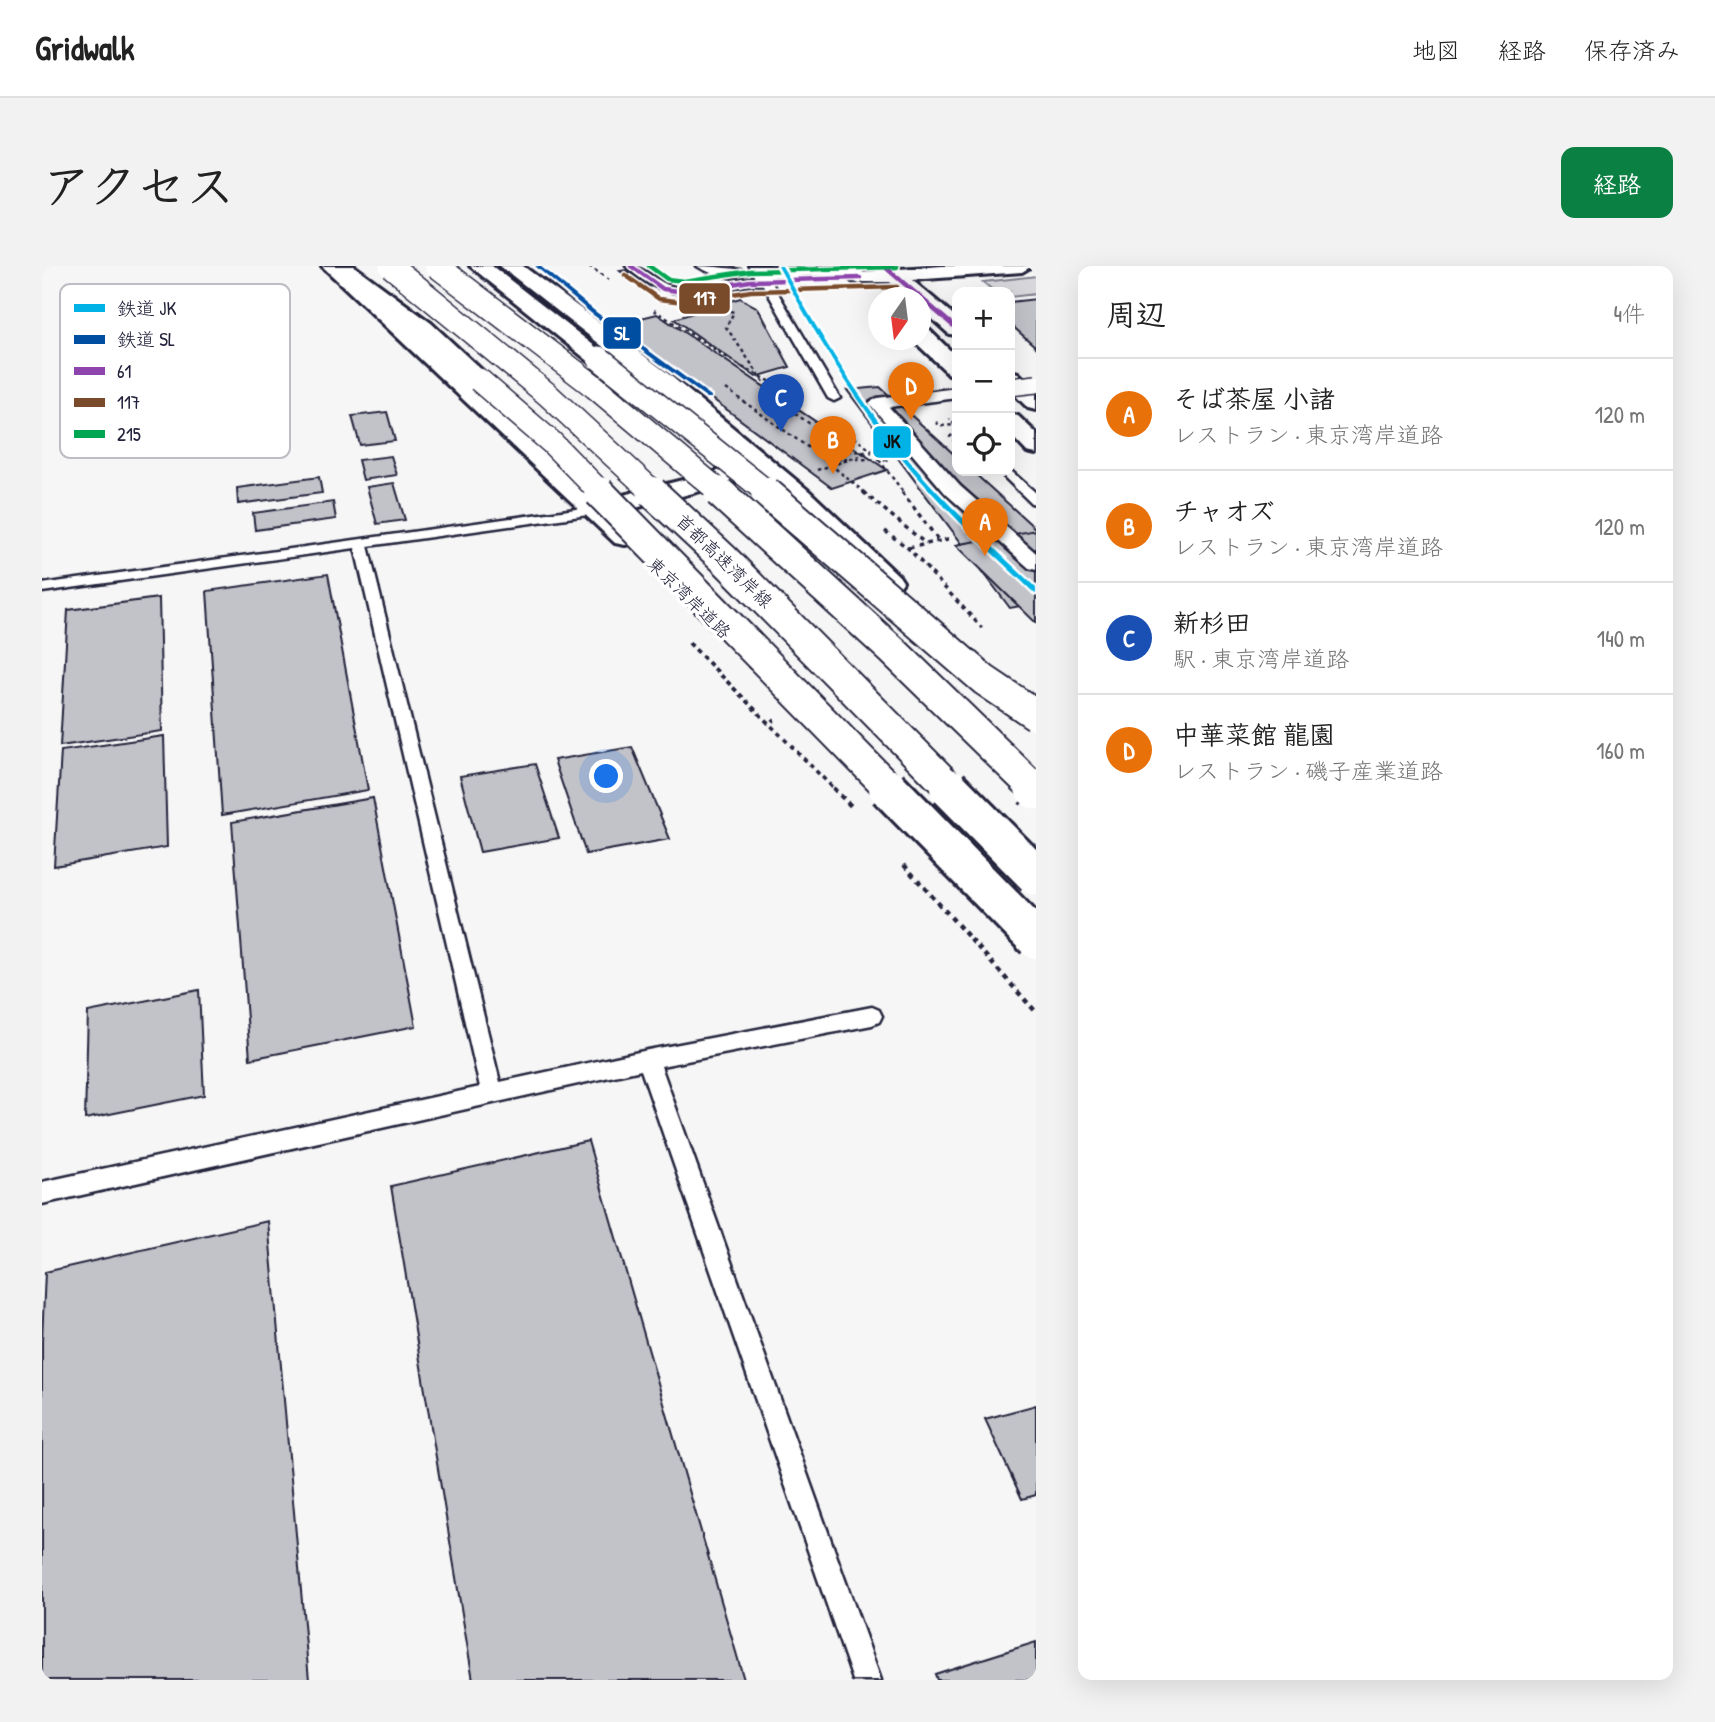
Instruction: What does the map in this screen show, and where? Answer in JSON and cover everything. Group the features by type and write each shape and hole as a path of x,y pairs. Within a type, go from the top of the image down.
{"main road":[{"name":"東京湾岸道路","path":"332,266 597,510 990,885 1036,939"},
{"path":"341,266 423,328 551,442 1036,939"},
{"name":"首都高速湾岸線","path":"391,266 547,394 725,560 1036,876"},
{"path":"437,266 586,380 742,512 942,696 1036,790"},
{"path":"480,266 775,499 989,683 1036,730"},
{"path":"510,266 634,358 765,467 887,579 1036,730"},
{"path":"854,272 1022,266"},
{"path":"854,272 870,287"},
{"path":"890,272 952,325"},
{"path":"931,344 952,364"},
{"path":"1015,383 1036,403"},
{"path":"1015,426 1036,447"},
{"path":"597,510 765,467"},
{"path":"989,683 1036,715"}],"street":[{"path":"762,272 854,272"},
{"path":"1015,386 1036,384"},
{"path":"952,394 877,402 953,490 1036,564"}],"lane":[{"path":"631,266 663,289 684,292 762,272"},
{"path":"702,266 723,273 762,272"},
{"path":"762,272 834,398"},
{"path":"1010,476 1036,500"},
{"path":"42,588 597,510"},
{"path":"360,542 492,1094"},
{"path":"42,1194 648,1059 872,1016"},
{"path":"648,1059 867,1680"}],"path":[{"path":"589,266 619,286"},
{"path":"648,306 740,366 806,400"},
{"path":"726,327 776,401 842,446 839,454"},
{"path":"726,389 824,458 926,544"},
{"path":"824,458 839,454 872,452"},
{"path":"807,473 872,452"},
{"path":"872,452 939,541"},
{"path":"824,458 892,460"},
{"path":"874,523 908,548 990,637"},
{"path":"901,550 952,538"},
{"path":"768,723 852,807"}],"shaded area":[{"path":"1036,276 1036,294 1015,296 1015,287 989,287 983,282"}],"building":[{"path":"626,270 649,287 643,288 620,271"},
{"path":"740,298 758,308 790,367 756,377 674,319"},
{"path":"1036,299 1036,347 1015,328 1015,301"},
{"path":"657,314 887,470 832,488 613,325"},
{"path":"880,387 952,452 952,476 978,476 1036,529 1036,603 1010,608 847,390"},
{"path":"387,412 395,441 360,445 352,416"},
{"path":"391,456 397,475 363,480 358,460"},
{"path":"319,477 322,493 238,504 237,488"},
{"path":"394,483 405,520 377,524 367,487"},
{"path":"333,502 336,519 255,530 253,513"},
{"path":"1036,530 1036,623 956,545"},
{"path":"328,574 368,790 222,815 207,591"},
{"path":"159,598 162,731 60,746 68,610"},
{"path":"164,736 167,847 54,866 61,751"},
{"path":"632,747 670,839 586,854 554,760"},
{"path":"535,764 559,838 480,852 460,776"},
{"path":"373,798 416,1026 250,1059 232,822"},
{"path":"199,990 204,1095 85,1119 88,1012"},
{"path":"588,1141 744,1680 473,1680 391,1186"},
{"path":"268,1221 309,1680 42,1680 42,1341 45,1272"},
{"path":"1036,1405 1036,1495 1022,1499 985,1419"},
{"path":"1036,1642 1036,1680 937,1680 935,1674"}],"rail line":[{"name":"SL","path":"537,266 594,313 709,397"},
{"name":"JK","path":"780,266 829,351 904,458 966,525 1036,592"}],"transit line":[{"name":"61","path":"631,266 663,289 684,292 750,281 860,278"},
{"name":"215","path":"649,266 667,279 684,281 750,271 897,267"},
{"name":"61","path":"884,266 952,325"},
{"name":"117","path":"625,275 659,299 684,302 751,291 868,288"}],"place":[{"name":"中華菜館 龍園","path":"911,420"},
{"name":"新杉田","path":"781,432"},
{"name":"チャオズ","path":"833,474"},
{"name":"そば茶屋 小諸","path":"985,556"}]}
